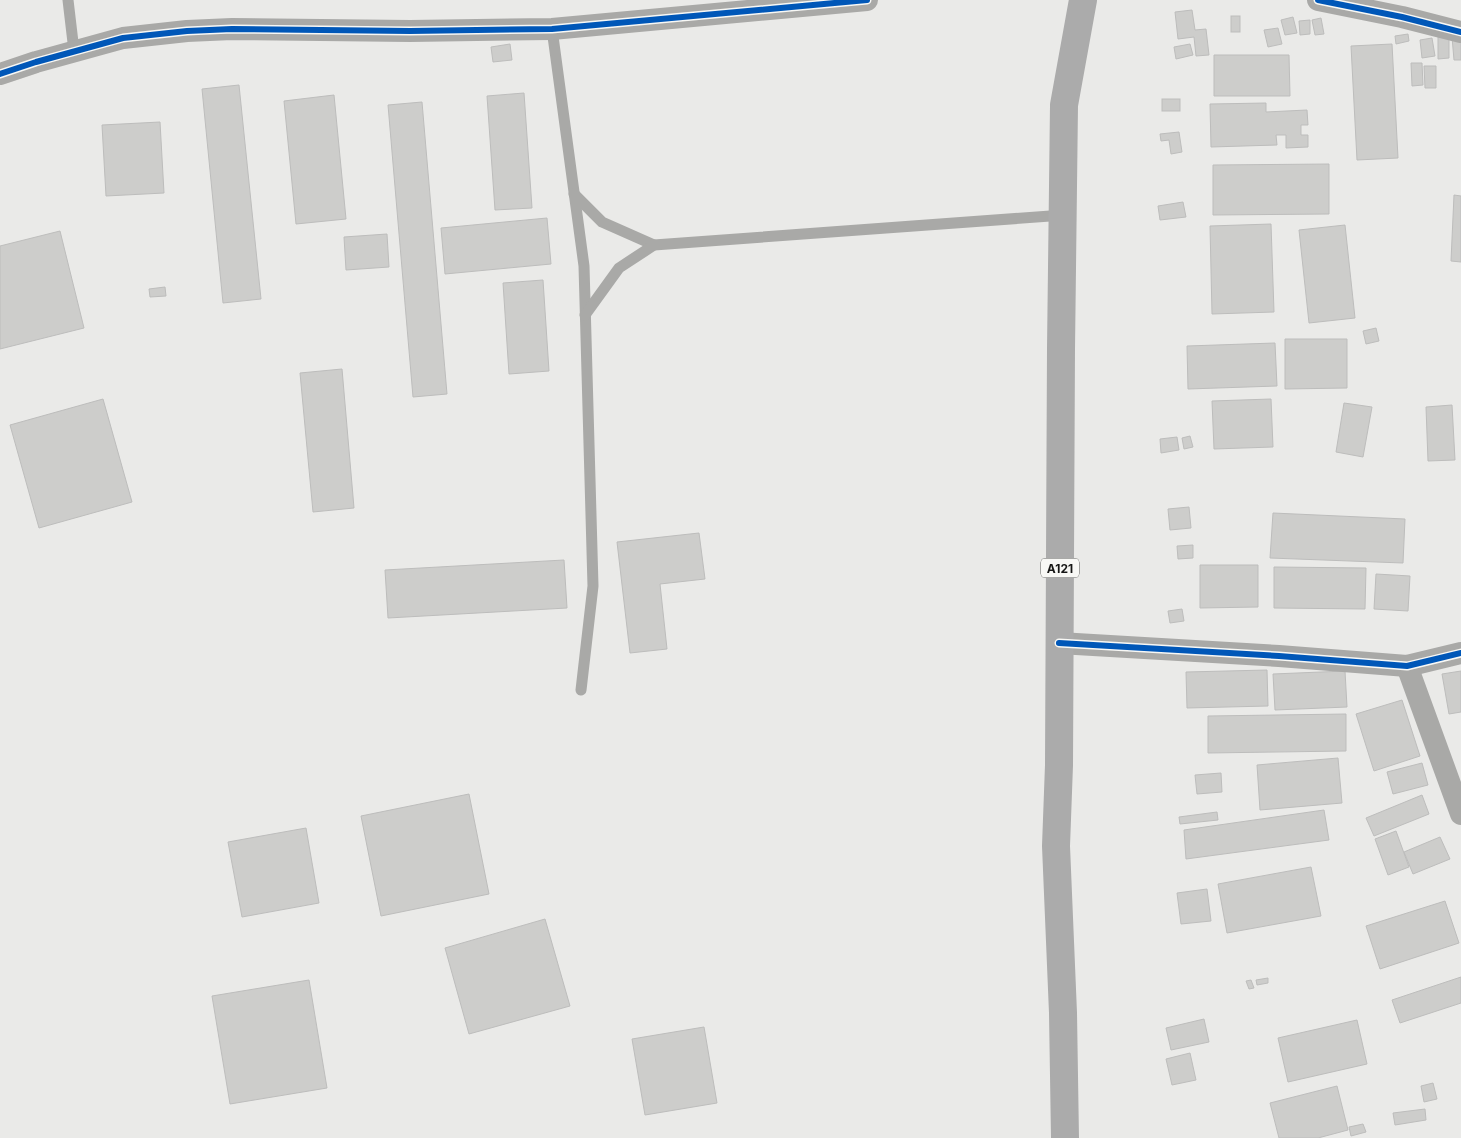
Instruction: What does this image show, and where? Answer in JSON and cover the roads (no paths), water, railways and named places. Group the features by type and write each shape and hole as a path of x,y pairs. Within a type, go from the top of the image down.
{"main road":[{"name":"A121","path":"1065,1138 1063,1013 1056,846 1060,643 1060,348 1064,215 1064,105 1083,0"}],"street":[{"path":"0,74 123,38 187,31 232,29 410,31 552,29 867,0"},
{"path":"1318,0 1460,28"},
{"path":"1060,643 1408,666 1461,654"},
{"path":"1408,666 1461,814"}],"lane":[{"path":"68,0 74,51"},
{"path":"552,29 584,266 593,586 581,690"},
{"path":"574,194 602,222 654,245 1064,215"},
{"path":"585,315 619,268 654,245"}]}
